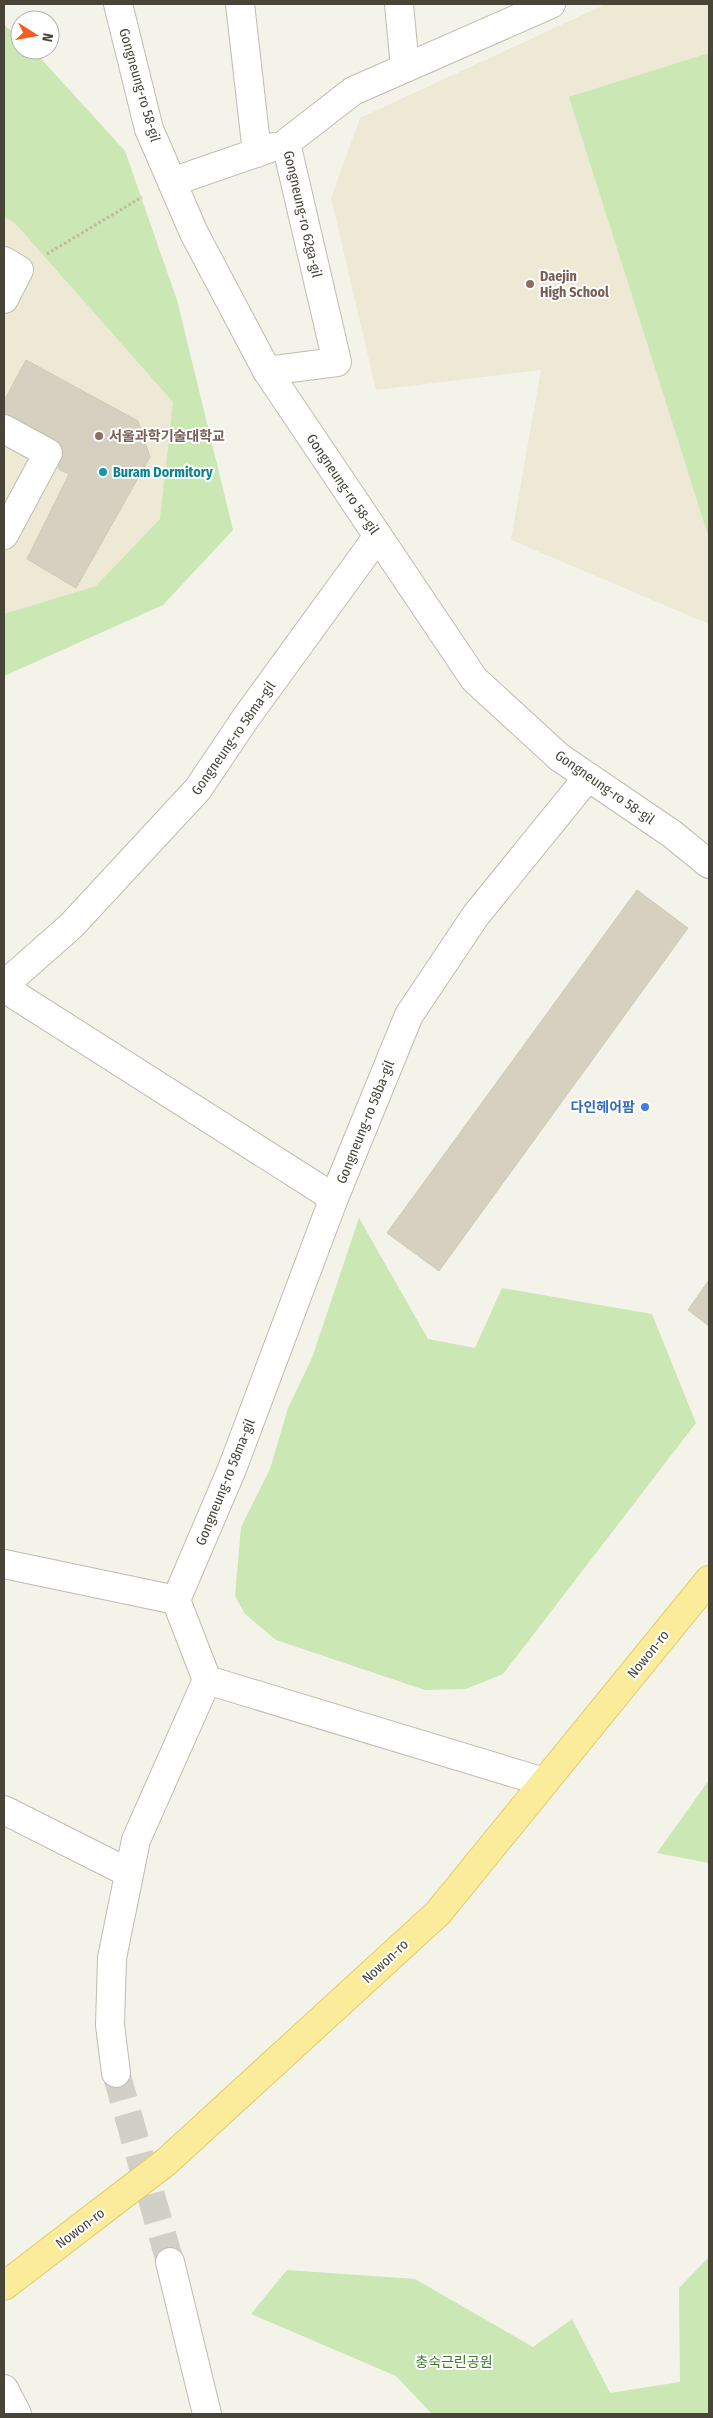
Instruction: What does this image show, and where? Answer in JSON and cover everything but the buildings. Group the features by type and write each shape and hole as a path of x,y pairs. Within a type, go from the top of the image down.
{"main road":[{"name":"Nowon-ro","path":"4,2286 166,2162 438,1913 709,1580"}],"street":[{"name":"Gongneung-ro 58-gil","path":"118,4 149,129 194,233 267,371 474,679 559,758 672,834 709,864"},
{"path":"240,4 257,153"},
{"path":"399,4 405,68"},
{"name":"Gongneung-ro 62ga-gil","path":"267,371 337,362 286,143 353,91 551,4"},
{"path":"172,182 286,143"},
{"path":"4,299 12,265"},
{"path":"4,429 48,453 4,535"},
{"name":"Gongneung-ro 58ma-gil","path":"4,987 71,926 198,789 245,718 378,536"},
{"name":"Gongneung-ro 58ba-gil","path":"4,987 334,1198 409,1015 476,915 588,777"},
{"name":"Gongneung-ro 58ma-gil","path":"176,1600 232,1469 334,1198"},
{"path":"4,1564 176,1600 208,1680 136,1840 112,1958 110,2025 116,2074"},
{"path":"208,1680 544,1782"},
{"path":"4,1810 129,1873"},
{"path":"170,2262 206,2414"},
{"path":"4,2389 17,2414"}],"path":[{"path":"12,265 153,190 172,182"}],"shaded area":[{"name":"Daejin High School","path":"606,4 709,4 709,624 511,540 541,370 376,390 331,198 360,118"},
{"name":"서울과학기술대학교","path":"4,135 191,375 198,498 138,596 4,645"}],"green space":[{"path":"4,25 10,30 10,60 42,60 125,151 177,300 233,530 163,605 4,676 4,614 96,586 160,519 173,402 15,223 4,217"},
{"path":"709,53 709,538 569,97"},
{"path":"359,1218 428,1339 475,1348 502,1288 652,1314 696,1423 503,1674 466,1689 425,1690 276,1640 245,1614 235,1596 241,1527 270,1469 288,1408 312,1358"},
{"path":"709,1780 709,1863 657,1853"},
{"name":"충숙근린공원","path":"709,2257 709,2414 432,2414 396,2376 251,2314 287,2270 415,2279 533,2347 572,2319 610,2393 680,2382 679,2288"}],"tunnel":[{"path":"116,2073 170,2262"}],"place":[{"name":"Daejin High School","path":"530,284"},
{"name":"서울과학기술대학교","path":"99,436"},
{"name":"Buram Dormitory","path":"103,472"},
{"name":"다인헤어팜","path":"645,1107"}]}
